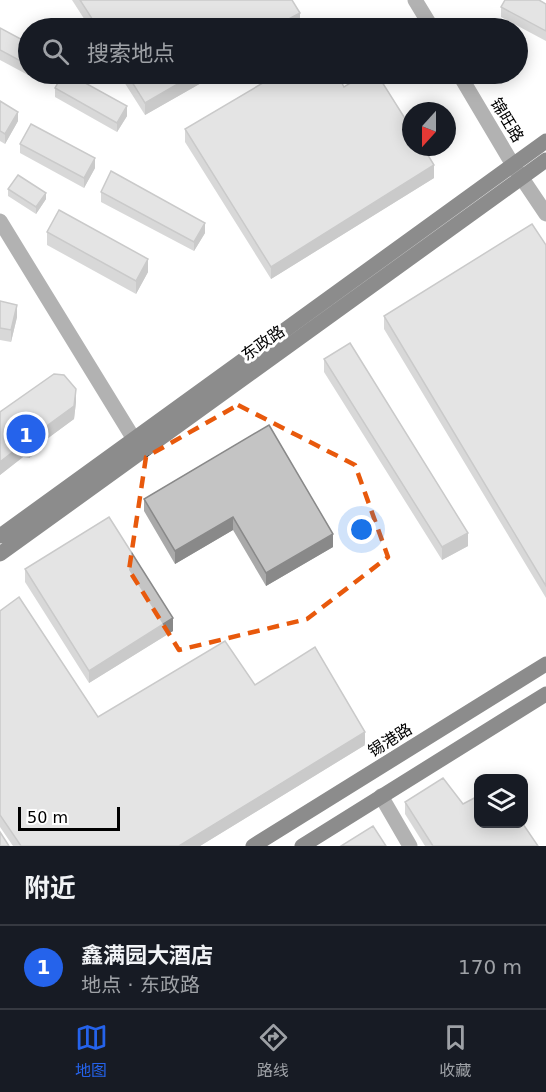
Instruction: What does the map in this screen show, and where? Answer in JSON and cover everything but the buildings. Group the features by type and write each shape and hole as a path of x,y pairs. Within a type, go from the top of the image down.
{"main road":[{"name":"东政路","path":"0,536 137,445 518,171 546,141"},
{"name":"东政路","path":"518,171 546,160"},
{"name":"东政路","path":"0,554 137,445"},
{"name":"锡港路","path":"253,846 546,664"},
{"path":"302,846 546,694"}],"street":[{"path":"415,0 426,18"},
{"name":"锦旺路","path":"465,84 546,214"},
{"path":"0,221 137,445"},
{"path":"381,796 410,846"}],"highlighted area":[{"path":"238,405 355,465 388,557 307,619 179,650 129,570 146,457"}],"place":[{"name":"鑫满园大酒店","path":"26,434"}]}
